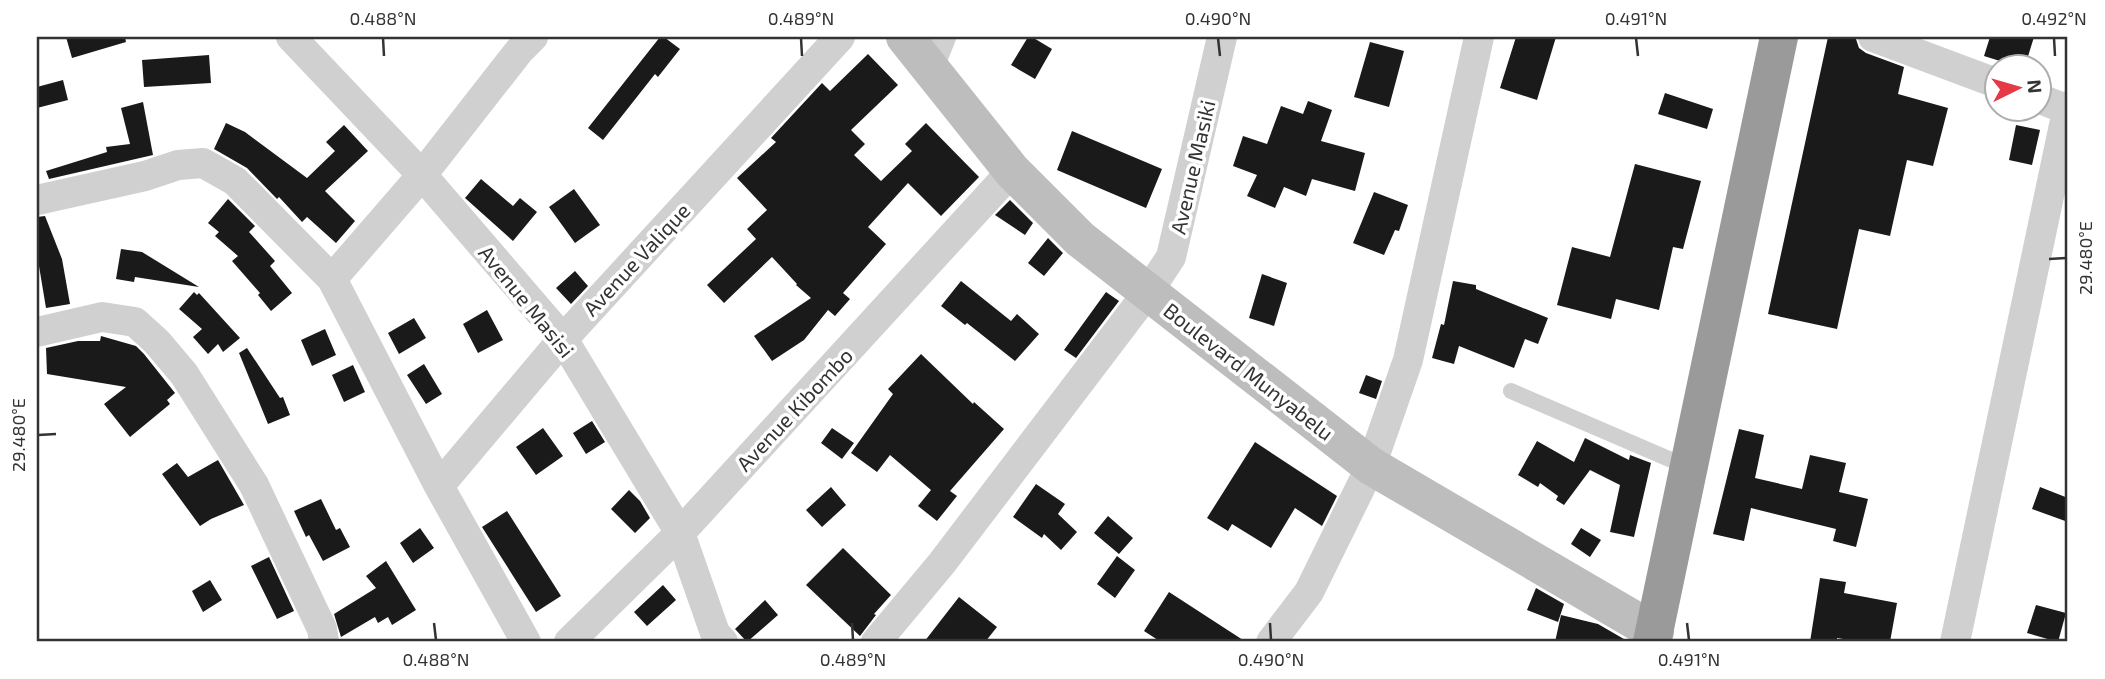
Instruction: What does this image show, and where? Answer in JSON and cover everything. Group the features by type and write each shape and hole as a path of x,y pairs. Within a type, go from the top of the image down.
{"highway":[{"path":"1653,637 1779,37"}],"street":[{"name":"Avenue Masisi","path":"291,37 422,175 563,339 680,533 715,633 723,642"},
{"path":"332,279 422,175 519,51 533,37"},
{"name":"Avenue Valique","path":"439,486 563,339 840,37"},
{"name":"Boulevard Munyabelu","path":"905,37 935,52 1012,171 1080,239 1371,466 1653,637"},
{"name":"Avenue Masiki","path":"876,642 942,563 1148,292 1171,257 1222,37"},
{"path":"1271,642 1309,592 1371,466 1408,360 1479,37"},
{"path":"1873,37 1982,77"},
{"path":"1955,642 2068,108"},
{"path":"37,200 145,176 178,165 203,163 235,181 332,279 439,486 526,642"},
{"name":"Avenue Kibombo","path":"569,642 680,533 1012,171"},
{"path":"37,332 102,317 135,323 157,342 184,374 254,485 322,629 324,642"}],"lane":[{"path":"1511,391 1690,468"}],"building":[{"path":"66,37 125,37 126,42 72,58"},
{"path":"660,37 680,49 658,77 655,74 603,140 588,128"},
{"path":"1028,37 1052,49 1035,79 1011,65"},
{"path":"1516,37 1556,37 1537,100 1500,88"},
{"path":"1828,37 1856,39 1859,48 1866,53 1904,67 1898,94 1948,108 1933,166 1907,160 1890,236 1859,229 1837,329 1768,314"},
{"path":"1990,37 2034,37 2029,52 1985,52"},
{"path":"1370,42 1404,51 1389,107 1354,97"},
{"path":"868,54 898,85 851,130 865,144 854,155 881,181 912,151 905,144 926,123 979,177 941,216 908,183 868,227 886,244 843,293 850,299 835,316 828,310 804,340 772,361 754,336 811,298 772,257 724,303 707,285 756,239 747,229 767,210 737,178 776,142 771,138 822,83 830,91"},
{"path":"209,55 211,83 144,87 142,60"},
{"path":"63,80 68,100 37,108 37,87"},
{"path":"1665,93 1713,109 1707,129 1658,114"},
{"path":"1308,101 1332,110 1321,141 1365,153 1355,191 1312,179 1306,196 1284,187 1275,208 1247,196 1257,175 1233,166 1243,136 1267,144 1281,106 1303,114"},
{"path":"143,102 153,155 49,179 46,171 107,152 106,147 130,144 121,108"},
{"path":"226,123 245,132 307,178 335,151 326,142 344,125 368,151 325,191 355,221 336,243 307,217 302,222 247,168 214,149"},
{"path":"2016,125 2040,130 2032,165 2009,160"},
{"path":"1072,131 1162,169 1146,208 1057,170"},
{"path":"1635,164 1701,181 1683,249 1673,247 1659,310 1616,299 1611,319 1557,305 1572,247 1610,257"},
{"path":"481,179 513,206 520,198 537,212 513,241 465,198"},
{"path":"574,189 600,225 575,243 549,207"},
{"path":"1374,192 1408,205 1399,231 1395,230 1384,255 1353,243"},
{"path":"228,199 255,226 249,232 275,261 270,266 292,293 271,311 258,295 260,293 232,261 238,256 215,236 219,232 208,223"},
{"path":"1010,200 1033,223 1025,235 995,215"},
{"path":"45,216 62,259 70,304 46,308 37,254 37,217"},
{"path":"1048,238 1063,253 1044,276 1028,263"},
{"path":"121,249 142,252 199,287 135,277 134,282 116,279"},
{"path":"575,271 588,286 571,304 556,288"},
{"path":"1262,274 1287,283 1274,326 1249,318"},
{"path":"961,281 1011,321 1017,314 1039,334 1015,361 941,306"},
{"path":"1453,281 1476,285 1476,289 1548,318 1538,344 1525,339 1514,368 1459,346 1454,364 1432,358 1441,324 1444,325"},
{"path":"194,292 197,295 199,293 240,338 223,352 218,344 208,354 193,337 202,329 179,309"},
{"path":"1106,292 1119,301 1076,358 1064,350"},
{"path":"487,310 503,340 478,353 463,324"},
{"path":"414,318 426,338 399,354 388,333"},
{"path":"325,329 336,355 312,366 301,340"},
{"path":"101,336 136,346 175,393 167,400 170,404 130,437 104,404 126,387 47,374 46,348 78,341 100,341"},
{"path":"247,348 280,398 283,397 290,415 268,424 239,353"},
{"path":"921,354 973,404 974,402 1004,429 950,491 957,496 937,521 918,506 931,490 890,455 877,472 851,453 893,394 888,389"},
{"path":"424,364 442,394 426,404 407,375"},
{"path":"353,365 365,392 344,402 332,375"},
{"path":"1366,375 1382,381 1376,399 1359,393"},
{"path":"592,421 605,442 586,454 573,433"},
{"path":"543,428 563,456 536,475 516,447"},
{"path":"832,428 854,443 842,459 821,443"},
{"path":"1739,429 1764,435 1755,478 1802,489 1810,455 1846,463 1839,492 1868,499 1856,547 1833,541 1836,529 1751,508 1744,541 1713,534"},
{"path":"1585,438 1629,460 1630,455 1651,463 1634,537 1610,532 1620,485 1590,470 1564,505 1556,500 1558,496 1540,483 1538,487 1518,475 1537,441 1574,462"},
{"path":"1255,442 1337,496 1322,526 1295,508 1271,548 1232,524 1228,531 1207,518"},
{"path":"218,460 244,505 200,526 162,474 177,463 188,477"},
{"path":"1036,484 1065,504 1058,514 1077,532 1061,550 1044,534 1042,538 1013,517"},
{"path":"831,487 846,505 822,527 806,510"},
{"path":"2040,487 2068,498 2068,522 2032,509"},
{"path":"629,490 640,501 650,518 635,533 611,509"},
{"path":"321,499 336,530 340,528 350,547 323,561 309,535 306,537 294,511"},
{"path":"507,511 561,596 536,612 482,527"},
{"path":"1108,516 1133,538 1119,554 1094,533"},
{"path":"420,528 434,548 413,563 400,543"},
{"path":"1581,528 1601,540 1590,557 1571,544"},
{"path":"843,548 891,595 874,614 876,615 860,636 806,585"},
{"path":"1117,556 1135,570 1115,598 1097,584"},
{"path":"269,557 294,611 277,619 251,566"},
{"path":"386,561 416,610 392,625 388,617 378,623 375,617 341,637 334,614 376,588 366,576"},
{"path":"1820,578 1846,582 1844,593 1897,603 1890,642 1862,642 1837,638 1837,642 1810,642"},
{"path":"210,580 222,600 203,612 192,591"},
{"path":"663,585 676,600 647,626 634,612"},
{"path":"1536,588 1564,604 1558,622 1527,610"},
{"path":"1169,592 1246,642 1161,642 1144,631"},
{"path":"959,597 997,627 985,642 924,642"},
{"path":"765,600 778,615 747,642 735,629"},
{"path":"2036,605 2066,613 2058,642 2027,633"},
{"path":"1561,615 1598,624 1629,642 1555,642"}]}
